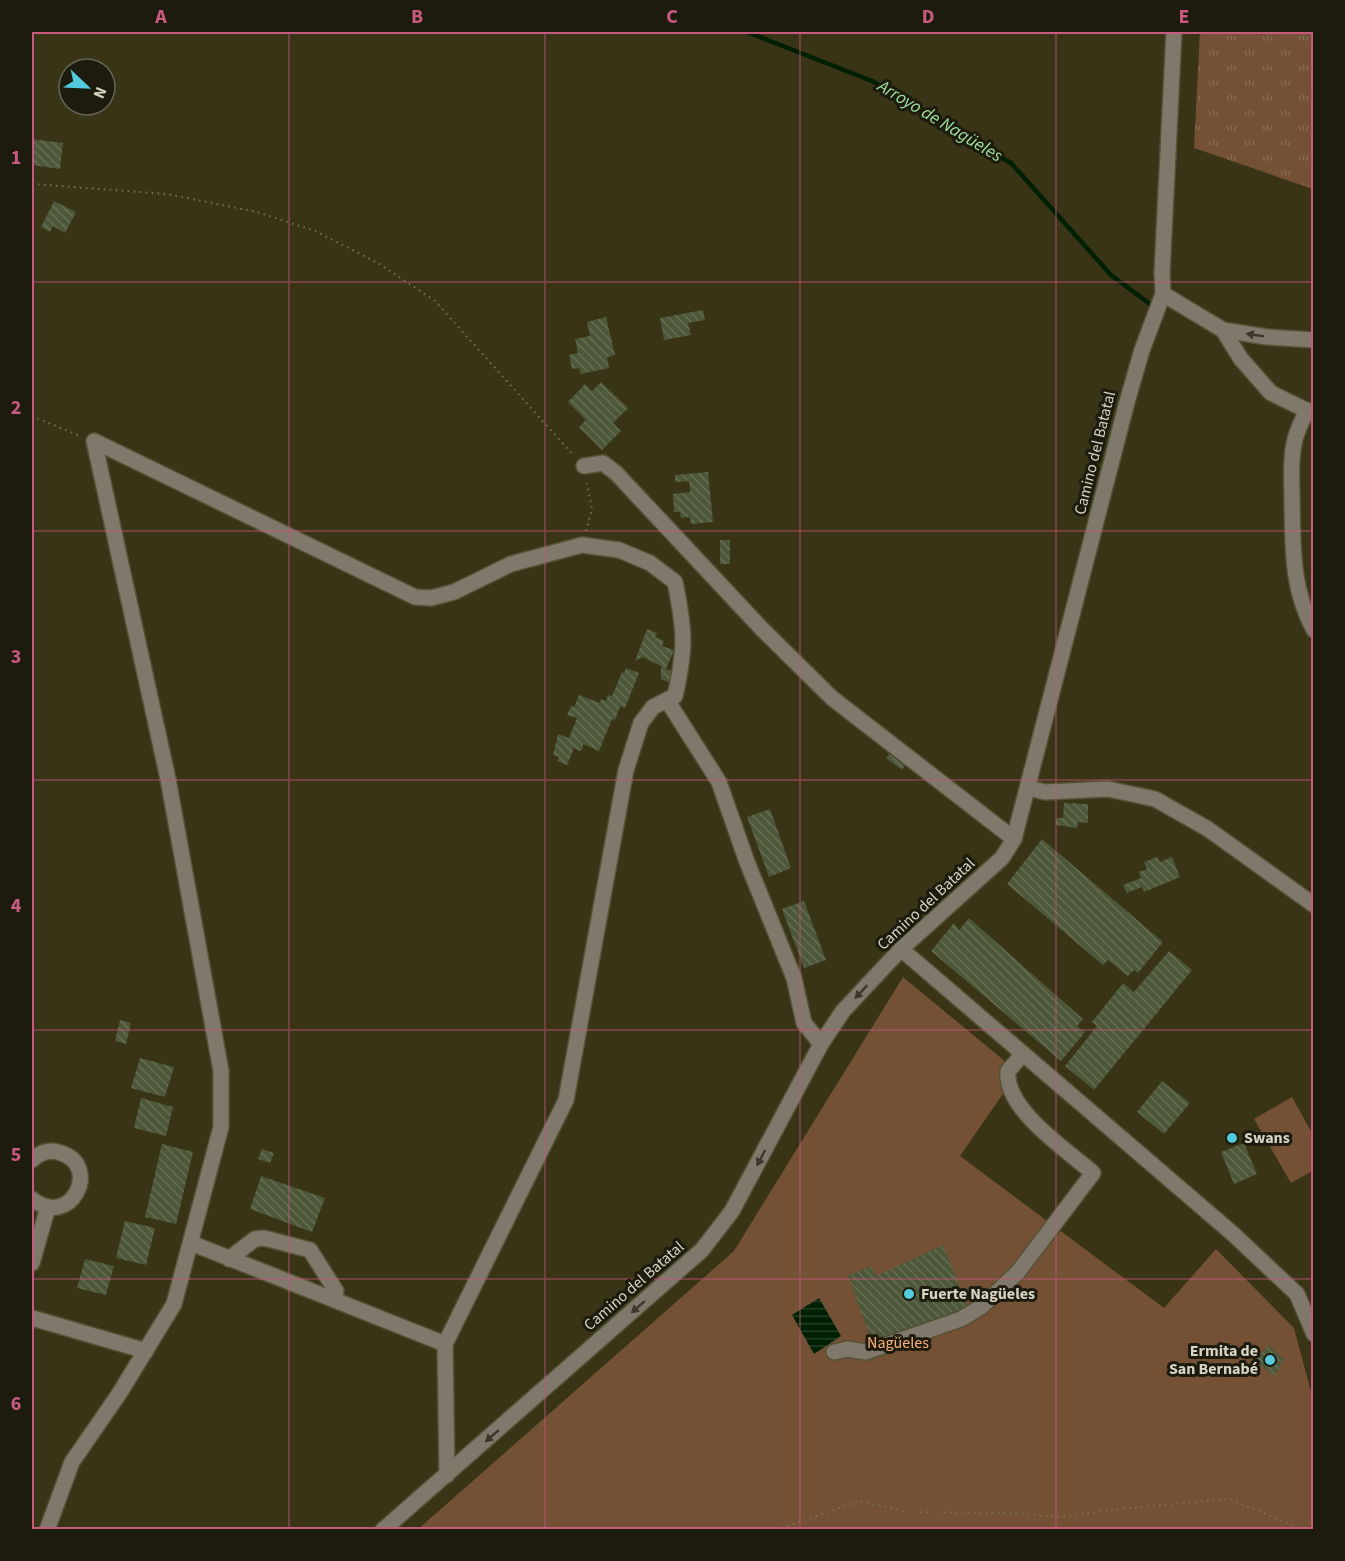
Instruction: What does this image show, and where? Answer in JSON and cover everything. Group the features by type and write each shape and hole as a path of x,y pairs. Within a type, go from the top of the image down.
{"street":[{"path":"1174,32 1162,273 1163,294 1223,330 1267,337 1314,339"},
{"name":"Camino del Batatal","path":"383,1530 702,1250 732,1211 821,1044 843,1011 901,949 1002,858 1014,839 1029,788 1126,402 1163,294"},
{"path":"1223,330 1241,359 1271,393 1310,412 1294,444 1292,464 1293,556 1296,582 1306,615 1314,630"},
{"path":"94,441 416,597 431,598 454,592 511,564 582,545 619,550 650,563 675,582 684,625 684,655 675,696 653,707 640,723 626,770 566,1100 445,1344 447,1475"},
{"path":"47,1530 72,1462 146,1351 174,1304 221,1127 221,1071 168,779 94,441"},
{"path":"584,466 603,463 616,473 761,628 832,698 1014,839"},
{"path":"667,700 719,782 747,862 794,978 804,1023 821,1044"},
{"path":"1029,788 1045,792 1108,789 1155,799 1208,830 1314,905"},
{"path":"901,949 1232,1233 1297,1294 1314,1334"},
{"path":"834,1352 847,1349 866,1352 961,1318 981,1307 1018,1272 1093,1173 1024,1113 1013,1095 1008,1071 1023,1054"},
{"path":"32,1160 45,1152 55,1151 66,1155 79,1169 81,1179 76,1194 61,1206 48,1208 32,1199"},
{"path":"32,1263 48,1208"},
{"path":"229,1259 255,1239 264,1238 310,1250 336,1291 335,1300"},
{"path":"190,1243 445,1344"},
{"path":"32,1318 146,1351"}],"path":[{"path":"32,184 167,194 257,212 315,231 378,263 435,301 584,466 592,509 582,545"},
{"path":"32,416 94,441"},
{"path":"776,1530 860,1501 908,1512 1014,1513 1058,1517 1119,1509 1230,1500 1303,1530"}],"green space":[{"path":"1200,32 1313,32 1313,189 1194,148"},
{"name":"Nagüeles","path":"903,977 1018,1072 960,1156 1164,1308 1216,1249 1294,1328 1313,1399 1313,1529 417,1530 734,1251"},
{"path":"1292,1097 1313,1135 1314,1170 1291,1183 1254,1119"}],"shaded area":[{"path":"819,1298 841,1336 814,1354 792,1315"}],"building":[{"path":"32,139 63,143 60,169 32,165"},
{"path":"54,201 76,212 65,233 53,226 50,232 41,227"},
{"path":"703,310 705,320 688,323 691,335 664,340 660,318"},
{"path":"606,317 615,355 607,357 609,368 581,374 579,368 572,369 569,355 578,353 575,339 590,336 587,322"},
{"path":"601,382 628,408 613,423 621,431 602,450 579,427 586,420 568,402 585,384 592,391"},
{"path":"708,472 713,522 691,524 690,517 681,518 680,512 674,512 673,494 690,492 689,481 675,482 675,475"},
{"path":"720,540 730,540 730,564 720,564"},
{"path":"647,629 657,633 655,637 664,641 662,646 674,650 666,669 674,672 670,683 661,679 661,666 643,657 635,661"},
{"path":"626,668 639,673 625,708 620,706 615,720 612,719 599,751 583,744 583,749 580,751 574,748 567,765 557,761 559,757 553,755 558,734 569,738 577,718 567,715 571,706 574,707 579,695 600,703 601,699 606,701 608,695 612,696"},
{"path":"889,754 905,765 902,770 886,758"},
{"path":"1064,803 1088,804 1088,823 1078,822 1077,828 1056,825 1056,818 1063,818"},
{"path":"770,809 791,868 769,877 747,817"},
{"path":"1042,839 1163,942 1138,973 1134,970 1128,976 1108,960 1103,965 1007,884"},
{"path":"1157,857 1160,862 1172,857 1180,877 1144,892 1142,887 1127,893 1123,885 1141,878 1139,872 1147,869 1144,862"},
{"path":"804,901 826,960 804,968 782,909"},
{"path":"969,918 1083,1019 1077,1026 1085,1032 1061,1061 931,951 954,923 959,930"},
{"path":"1169,951 1192,970 1094,1090 1065,1066 1097,1026 1092,1022 1123,983 1134,992"},
{"path":"120,1020 131,1023 126,1044 115,1041"},
{"path":"140,1058 174,1067 165,1097 131,1088"},
{"path":"1162,1081 1190,1103 1164,1134 1137,1112"},
{"path":"141,1098 173,1107 166,1136 134,1128"},
{"path":"1244,1143 1257,1174 1234,1184 1221,1152"},
{"path":"162,1144 193,1152 176,1224 145,1217"},
{"path":"262,1149 274,1153 270,1163 258,1159"},
{"path":"261,1176 325,1198 312,1232 250,1209"},
{"path":"125,1221 155,1228 146,1265 116,1258"},
{"name":"Fuerte Nagüeles","path":"943,1245 970,1312 873,1345 848,1276 871,1266 876,1276"},
{"path":"85,1259 114,1266 106,1295 77,1288"},
{"name":"Ermita de San Bernabé","path":"1268,1345 1284,1359 1275,1376 1256,1361"}],"waterway":[{"name":"Arroyo de Nagüeles","path":"747,32 872,81 1011,163 1111,275 1154,307"}],"place":[{"name":"Swans","path":"1232,1138"},
{"name":"Fuerte Nagüeles","path":"909,1294"},
{"name":"Ermita de San Bernabé","path":"1270,1360"}]}
